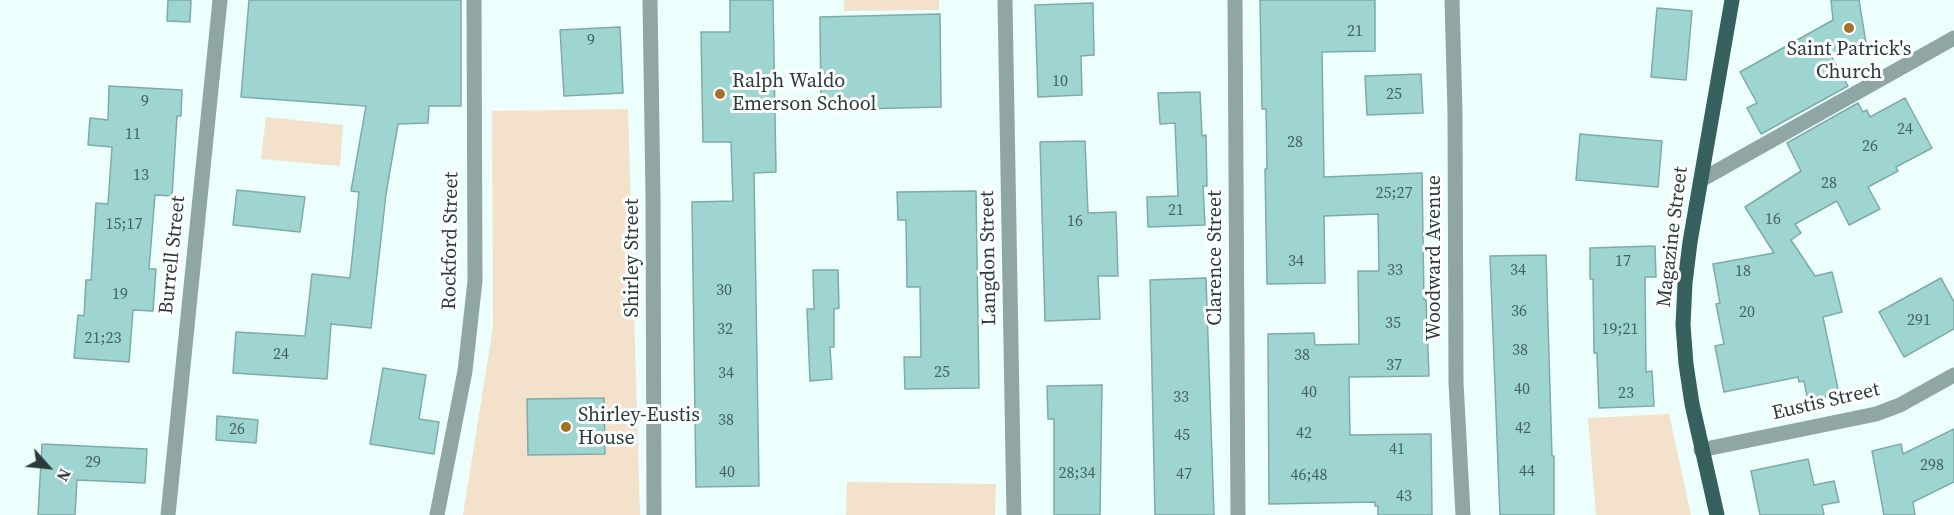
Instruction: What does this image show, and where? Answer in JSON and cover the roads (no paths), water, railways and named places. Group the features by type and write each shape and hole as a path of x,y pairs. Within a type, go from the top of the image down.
{"main road":[{"name":"Magazine Street","path":"1717,515 1701,450 1686,364 1683,325 1685,283 1732,0"}],"street":[{"name":"Burrell Street","path":"168,515 220,0"},
{"name":"Rockford Street","path":"437,515 465,371 475,281 474,0"},
{"name":"Shirley Street","path":"650,0 654,515"},
{"name":"Langdon Street","path":"1005,0 1014,515"},
{"name":"Clarence Street","path":"1235,0 1238,515"},
{"name":"Woodward Avenue","path":"1452,0 1455,112 1456,382 1462,515"},
{"path":"1701,180 1954,38"},
{"name":"Eustis Street","path":"1701,450 1876,414 1900,405 1954,375"}],"place":[{"name":"Saint Patrick's Church","path":"1849,28"},
{"name":"Ralph Waldo Emerson School","path":"720,94"},
{"name":"Shirley-Eustis House","path":"566,427"}]}
